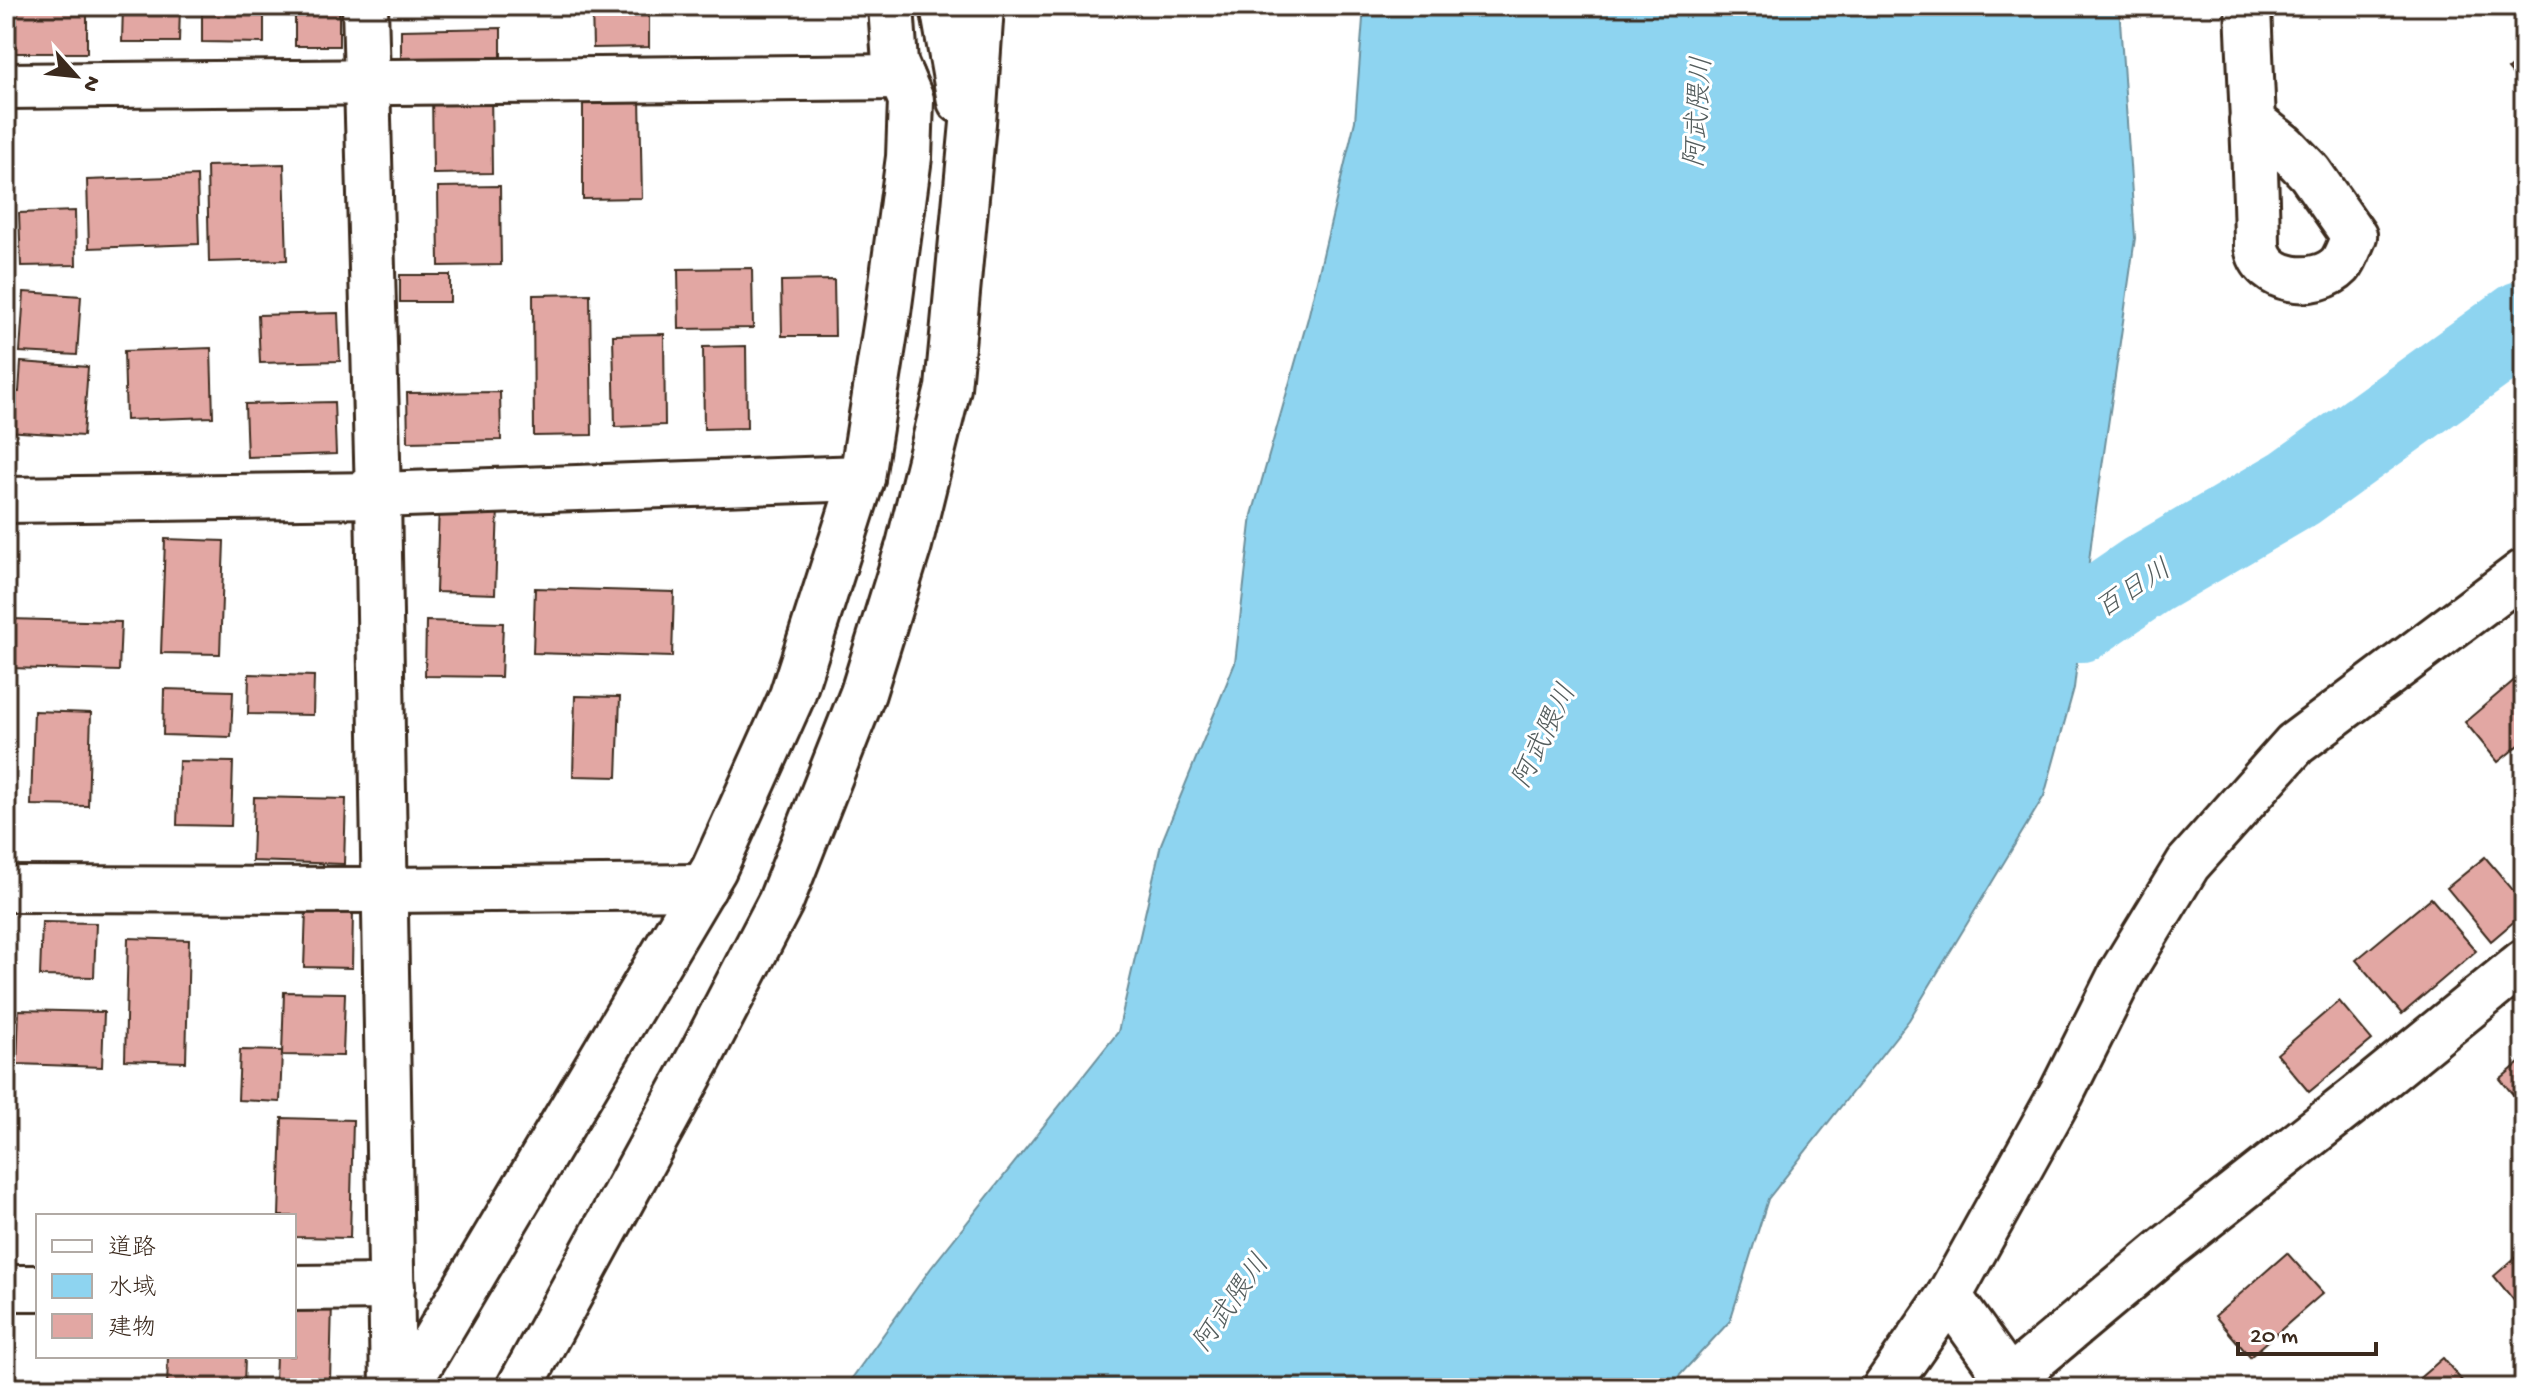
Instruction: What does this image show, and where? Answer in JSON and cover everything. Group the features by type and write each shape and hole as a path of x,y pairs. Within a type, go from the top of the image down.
{"street":[{"path":"365,6 378,495 393,1388"},
{"path":"406,1388 704,887 792,696 862,478 887,320 909,157 911,100 895,63 891,6"},
{"path":"943,6 961,110 973,123"},
{"path":"519,1388 701,1055 780,903 863,693 909,545 948,388 981,6"},
{"path":"2248,6 2252,121"},
{"path":"6,86 901,77"},
{"path":"6,500 378,495 862,478"},
{"path":"1885,1388 1949,1296 2061,1094 2121,974 2188,864 2295,744 2524,572"},
{"path":"6,889 704,887"},
{"path":"1949,1296 2012,1384 2168,1247 2524,962"},
{"path":"296,1288 392,1287"},
{"path":"6,1288 36,1288"}],"water":[{"name":"阿武隈川","path":"1364,6 2119,6 2135,238 2092,536 2074,688 2044,796 1909,1020 1768,1199 1730,1321 1668,1388 845,1388 931,1268 1118,1032 1161,844 1235,663 1252,515 1308,318 1355,121"}],"building":[{"path":"15,6 87,6 87,53 15,53"},
{"path":"123,6 180,6 179,42 122,42"},
{"path":"202,6 264,6 264,43 202,42"},
{"path":"295,6 339,6 339,46 295,46"},
{"path":"592,6 649,6 649,47 593,48"},
{"path":"501,28 501,57 401,58 401,30"},
{"path":"2524,56 2524,88 2508,69"},
{"path":"491,87 492,173 433,174 432,88"},
{"path":"640,97 642,198 583,199 583,99"},
{"path":"284,164 287,260 209,262 207,166"},
{"path":"197,176 199,244 89,248 87,180"},
{"path":"500,186 501,265 439,266 438,187"},
{"path":"75,211 76,265 21,266 19,213"},
{"path":"6,224 13,224 14,263 6,263"},
{"path":"752,268 753,328 679,329 678,269"},
{"path":"400,275 450,275 450,302 400,302"},
{"path":"834,280 835,336 782,336 781,281"},
{"path":"24,292 81,296 77,355 20,352"},
{"path":"590,294 592,435 534,436 533,295"},
{"path":"338,313 340,361 260,363 258,315"},
{"path":"664,334 665,425 615,427 613,335"},
{"path":"746,346 747,428 704,429 703,347"},
{"path":"211,348 213,417 126,420 124,351"},
{"path":"21,362 88,367 83,436 6,431 6,391 19,392"},
{"path":"500,392 501,440 408,442 407,393"},
{"path":"334,402 336,454 247,457 245,404"},
{"path":"439,506 498,507 495,594 436,592"},
{"path":"165,539 224,541 220,654 161,653"},
{"path":"535,588 674,592 672,657 533,653"},
{"path":"10,619 121,622 119,671 9,668"},
{"path":"426,621 503,623 501,677 425,676"},
{"path":"2524,672 2524,741 2498,762 2465,722"},
{"path":"249,674 314,676 313,715 248,714"},
{"path":"164,689 233,691 231,737 163,735"},
{"path":"575,696 620,697 617,777 573,776"},
{"path":"34,711 91,713 88,806 31,805"},
{"path":"179,761 233,762 231,826 177,825"},
{"path":"254,797 346,799 344,864 252,861"},
{"path":"2485,857 2524,903 2524,913 2491,941 2447,888"},
{"path":"2431,898 2476,951 2402,1014 2356,960"},
{"path":"306,910 353,911 352,968 304,967"},
{"path":"42,922 96,923 94,977 40,976"},
{"path":"128,938 189,940 186,1062 125,1060"},
{"path":"284,992 345,993 343,1056 282,1055"},
{"path":"2339,1001 2372,1040 2309,1092 2277,1054"},
{"path":"19,1010 104,1012 102,1067 17,1064"},
{"path":"240,1050 282,1051 280,1102 238,1100"},
{"path":"2524,1059 2524,1108 2500,1079"},
{"path":"282,1118 353,1120 350,1238 296,1237 296,1214 279,1214"},
{"path":"2524,1250 2524,1313 2494,1276"},
{"path":"2287,1253 2323,1293 2250,1357 2215,1316"},
{"path":"296,1302 332,1303 330,1382 275,1381 276,1358 296,1358"},
{"path":"168,1358 245,1358 244,1388 167,1388"},
{"path":"2443,1358 2468,1388 2408,1388"}],"waterway":[{"name":"百日川","path":"1967,603 2080,620 2146,575 2295,488 2524,322"}]}
